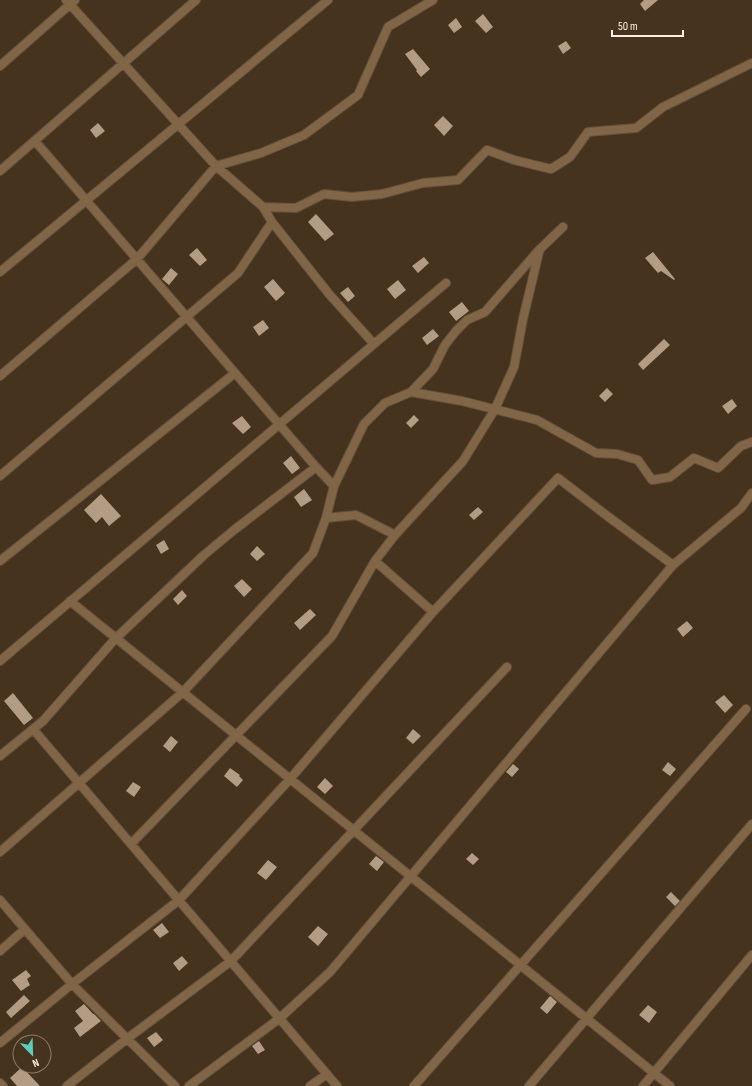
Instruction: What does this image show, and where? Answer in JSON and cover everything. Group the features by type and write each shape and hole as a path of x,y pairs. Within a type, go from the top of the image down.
{"street":[{"path":"0,171 196,0"},
{"path":"0,272 328,0"},
{"path":"0,376 136,259 216,166 261,153 304,135 358,95 388,27 433,0"},
{"path":"0,66 70,1 123,64 216,166 263,207 272,222 329,294 374,344"},
{"path":"263,207 296,208 324,194 352,197 382,194 423,183 458,180 487,150 514,160 551,168 570,157 588,132 636,128 663,107 752,62"},
{"path":"35,141 334,486"},
{"path":"0,476 238,273 272,222"},
{"path":"0,852 183,692 313,553 326,518 334,486 364,424 385,403 412,392 433,369 445,345 466,320 485,312 539,250 563,227"},
{"path":"131,844 332,636 375,561 395,535 464,461 495,409 514,367 523,319 539,250"},
{"path":"0,661 446,283"},
{"path":"0,561 235,373"},
{"path":"412,392 462,401 537,420 596,453 617,454 638,460 652,480 670,477 694,458 718,468 741,446 752,442"},
{"path":"0,756 43,721 115,639 204,555 316,467"},
{"path":"0,1043 179,900 290,779 433,612 558,478 673,565"},
{"path":"189,1086 280,1018 330,972 673,565 741,508 752,493"},
{"path":"326,518 356,515 395,535"},
{"path":"375,561 433,612"},
{"path":"70,601 115,639 183,692 670,1086"},
{"path":"67,1086 231,961 507,667"},
{"path":"414,1086 746,709"},
{"path":"34,729 338,1086"},
{"path":"530,1086 752,824"},
{"path":"0,900 72,984 176,1086"},
{"path":"0,951 25,929"},
{"path":"643,1086 752,955"},
{"path":"310,1086 327,1074"},
{"path":"0,1083 3,1086"}],"building":[{"path":"644,0 658,0 645,11 640,4"},
{"path":"483,14 493,27 486,33 475,21"},
{"path":"456,18 462,27 454,33 448,25"},
{"path":"566,41 571,48 563,54 558,46"},
{"path":"413,49 430,69 421,77 405,54"},
{"path":"443,116 453,126 444,136 434,125"},
{"path":"98,123 105,131 96,138 90,130"},
{"path":"316,214 334,234 325,241 308,222"},
{"path":"197,248 207,260 200,266 189,255"},
{"path":"653,252 675,279 674,280 661,271 658,273 645,258"},
{"path":"424,257 429,263 418,273 412,266"},
{"path":"171,268 178,274 169,285 162,279"},
{"path":"273,279 285,293 276,301 264,287"},
{"path":"398,280 406,290 395,299 387,289"},
{"path":"348,287 355,296 348,302 340,293"},
{"path":"462,302 469,311 456,321 449,312"},
{"path":"263,320 269,328 259,336 253,327"},
{"path":"433,329 439,336 427,345 422,338"},
{"path":"664,339 670,345 643,370 638,364"},
{"path":"607,388 613,394 605,402 599,396"},
{"path":"732,399 737,406 728,414 722,406"},
{"path":"414,415 419,420 411,428 406,423"},
{"path":"242,416 251,427 243,434 232,423"},
{"path":"291,456 300,468 292,474 283,463"},
{"path":"304,489 312,500 301,507 294,497"},
{"path":"101,494 121,516 109,526 102,517 96,523 84,510"},
{"path":"478,507 483,512 474,520 469,515"},
{"path":"164,540 169,549 161,554 156,545"},
{"path":"257,546 265,554 257,561 250,554"},
{"path":"242,579 252,589 244,597 234,586"},
{"path":"182,590 187,596 178,605 173,599"},
{"path":"310,609 316,615 300,630 294,623"},
{"path":"687,621 693,628 683,637 677,629"},
{"path":"13,693 33,718 24,725 4,701"},
{"path":"724,695 733,705 725,713 715,702"},
{"path":"413,729 421,736 413,744 406,738"},
{"path":"171,736 178,742 170,752 163,746"},
{"path":"668,762 676,769 670,776 662,770"},
{"path":"513,764 519,769 512,777 506,772"},
{"path":"230,768 240,775 239,776 243,780 237,787 224,776"},
{"path":"325,778 333,786 325,794 317,787"},
{"path":"133,782 141,787 134,797 126,791"},
{"path":"472,853 479,859 473,865 466,859"},
{"path":"376,856 384,862 377,871 369,864"},
{"path":"268,860 277,867 266,880 257,873"},
{"path":"671,892 680,901 675,906 666,897"},
{"path":"162,923 169,932 160,938 153,930"},
{"path":"318,926 328,934 318,946 308,937"},
{"path":"182,956 188,963 179,971 173,963"},
{"path":"26,970 31,976 27,979 30,985 21,991 12,980"},
{"path":"24,995 30,1001 11,1018 6,1012"},
{"path":"550,996 557,1002 547,1014 540,1008"},
{"path":"84,1004 101,1021 80,1037 74,1028 83,1021 75,1011"},
{"path":"648,1005 657,1012 649,1023 639,1015"},
{"path":"156,1032 163,1040 154,1047 147,1038"},
{"path":"259,1041 265,1050 258,1054 252,1046"},
{"path":"14,1074 29,1074 40,1086 17,1086 10,1078"}]}
